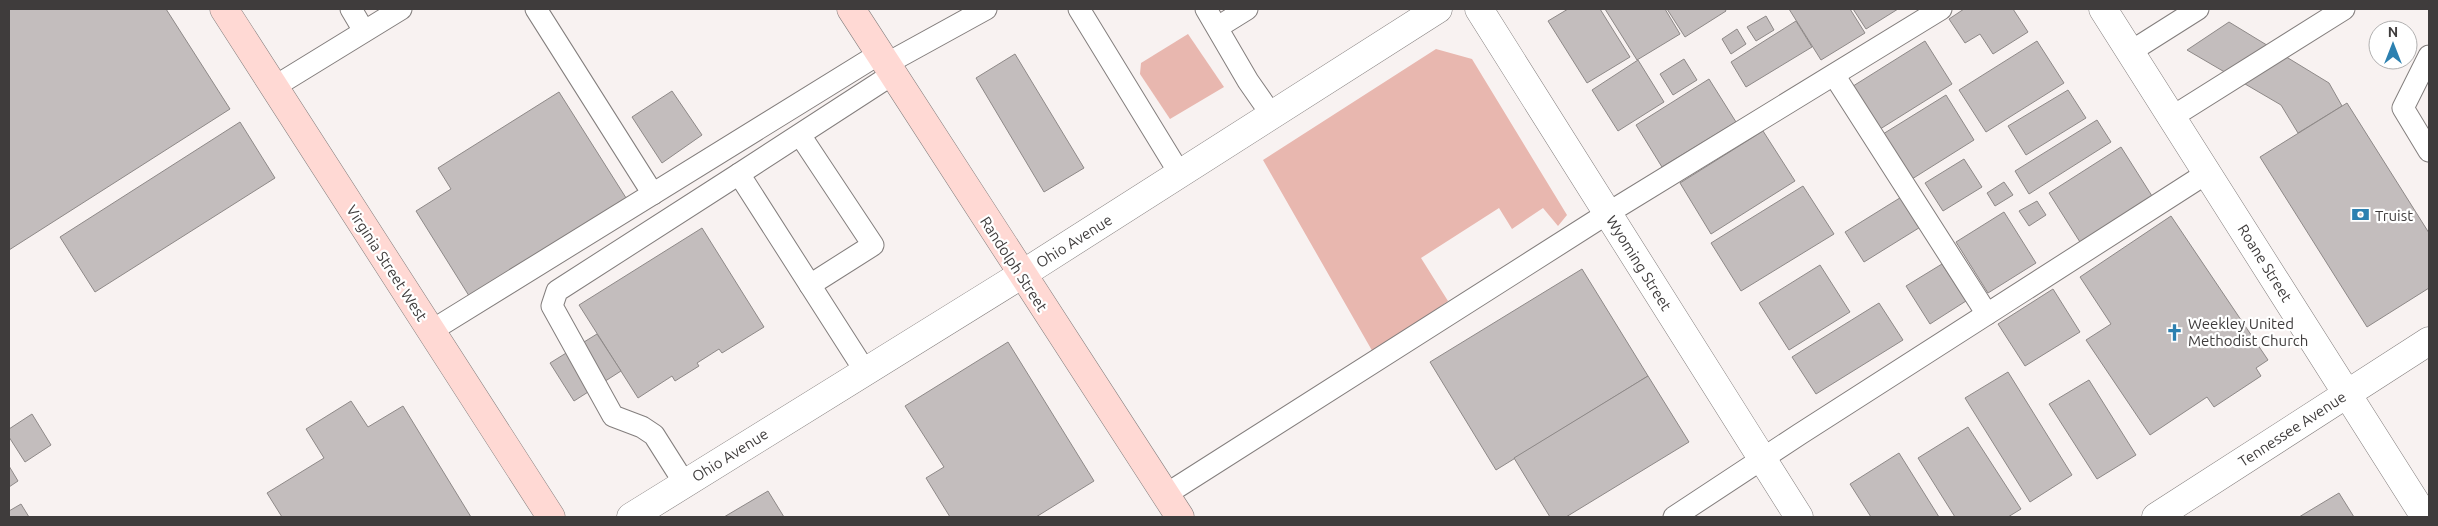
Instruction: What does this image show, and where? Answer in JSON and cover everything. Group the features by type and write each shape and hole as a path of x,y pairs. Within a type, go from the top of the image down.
{"main road":[{"name":"Virginia Street West","path":"224,9 551,517"},
{"name":"Randolph Street","path":"851,9 1021,275 1172,506"}],"street":[{"name":"Ohio Avenue","path":"631,517 659,510 685,484 1021,275 1438,9"},
{"name":"Wyoming Street","path":"1479,9 1799,517"},
{"name":"Roane Street","path":"2103,9 2347,392 2425,509"},
{"name":"Tennessee Avenue","path":"2156,517 2347,392 2429,341"}],"lane":[{"path":"351,9 364,31"},
{"path":"274,87 401,9"},
{"path":"536,9 653,194"},
{"path":"431,331 653,194 986,9"},
{"path":"1080,9 1180,174"},
{"path":"1206,9 1248,81 1271,114"},
{"path":"1218,27 1247,9"},
{"path":"1172,506 1608,213 1941,9"},
{"path":"2130,52 2198,9"},
{"path":"2172,117 2344,9"},
{"path":"2429,56 2403,108 2429,151"},
{"path":"685,484 654,435 642,427 613,416 552,306 556,291 800,135 886,64"},
{"path":"1834,75 1986,314"},
{"path":"800,135 873,245 810,285"},
{"path":"1674,517 1762,458 2208,173"},
{"path":"739,174 864,372"}],"shaded area":[{"path":"1188,34 1224,87 1170,119 1140,74 1141,63"},
{"path":"1436,49 1472,59 1567,215 1558,226 1543,208 1512,229 1499,208 1421,258 1448,301 1374,354 1263,160"}],"building":[{"path":"9,9 166,9 230,109 9,250"},
{"path":"1568,9 1600,9 1630,57 1587,83 1548,21"},
{"path":"1605,9 1665,9 1680,34 1637,60"},
{"path":"1667,9 1725,9 1726,11 1685,37"},
{"path":"1789,9 1850,9 1865,33 1821,60"},
{"path":"1853,9 1898,9 1866,29"},
{"path":"1964,9 2013,9 2028,32 1993,54 1980,34 1965,43 1949,19"},
{"path":"1766,16 1774,30 1756,41 1747,27"},
{"path":"1796,21 1812,47 1746,87 1731,62"},
{"path":"2229,22 2329,83 2342,106 2298,133 2281,105 2187,50"},
{"path":"1737,29 1746,44 1731,54 1722,39"},
{"path":"1925,41 1952,84 1877,131 1850,88"},
{"path":"2037,41 2064,83 1986,132 1959,90"},
{"path":"1015,54 1084,168 1044,192 976,78"},
{"path":"1684,59 1697,80 1673,95 1660,74"},
{"path":"1638,60 1664,102 1618,131 1592,90"},
{"path":"1709,79 1736,122 1662,167 1636,125"},
{"path":"2068,90 2086,118 2026,155 2008,126"},
{"path":"672,91 702,135 662,163 632,117"},
{"path":"559,92 628,201 471,299 416,211 451,189 438,168"},
{"path":"1946,95 1974,140 1912,179 1883,134"},
{"path":"2347,103 2429,233 2429,288 2367,327 2260,157"},
{"path":"2097,120 2111,142 2029,194 2015,171"},
{"path":"240,122 275,178 95,292 60,237"},
{"path":"1763,131 1795,181 1711,234 1680,183"},
{"path":"2121,147 2152,196 2080,242 2049,193"},
{"path":"1964,159 1982,187 1943,211 1925,183"},
{"path":"2004,182 2013,195 1995,206 1987,193"},
{"path":"1803,186 1834,234 1741,291 1711,243"},
{"path":"1903,196 1922,226 1864,262 1845,232"},
{"path":"2037,201 2046,215 2029,226 2019,211"},
{"path":"2004,212 2036,263 1988,293 1956,242"},
{"name":"Weekley United Methodist Church","path":"2171,216 2268,360 2256,368 2261,376 2214,407 2207,397 2150,435 2086,340 2111,324 2080,277"},
{"path":"702,228 764,327 722,353 719,349 697,363 699,366 675,381 672,376 638,398 579,305"},
{"path":"1942,264 1966,301 1930,324 1906,286"},
{"path":"1820,265 1850,312 1789,350 1759,303"},
{"path":"1582,269 1648,376 1496,470 1430,362"},
{"path":"2053,289 2080,332 2025,366 1998,324"},
{"path":"1879,303 1903,340 1816,394 1792,357"},
{"path":"597,334 621,371 574,401 550,363"},
{"path":"1008,342 1094,481 1036,517 950,517 926,478 944,467 905,406"},
{"path":"2008,372 2072,475 2030,502 1965,398"},
{"path":"1648,376 1689,442 1566,517 1550,517 1514,458"},
{"path":"2089,380 2136,455 2097,479 2049,404"},
{"path":"351,401 368,427 403,406 471,517 282,517 267,493 324,458 306,429"},
{"path":"32,414 51,445 25,462 9,437 9,429"},
{"path":"1968,427 2021,509 2008,517 1955,517 1918,458"},
{"path":"1899,453 1939,517 1871,517 1850,484"},
{"path":"9,466 18,481 9,487"},
{"path":"768,491 784,517 724,517"},
{"path":"2339,493 2354,517 2299,517"},
{"path":"21,504 29,517 9,517 9,511"}],"place":[{"name":"Truist","path":"2361,215"},
{"name":"Weekley United Methodist Church","path":"2174,332"}]}
